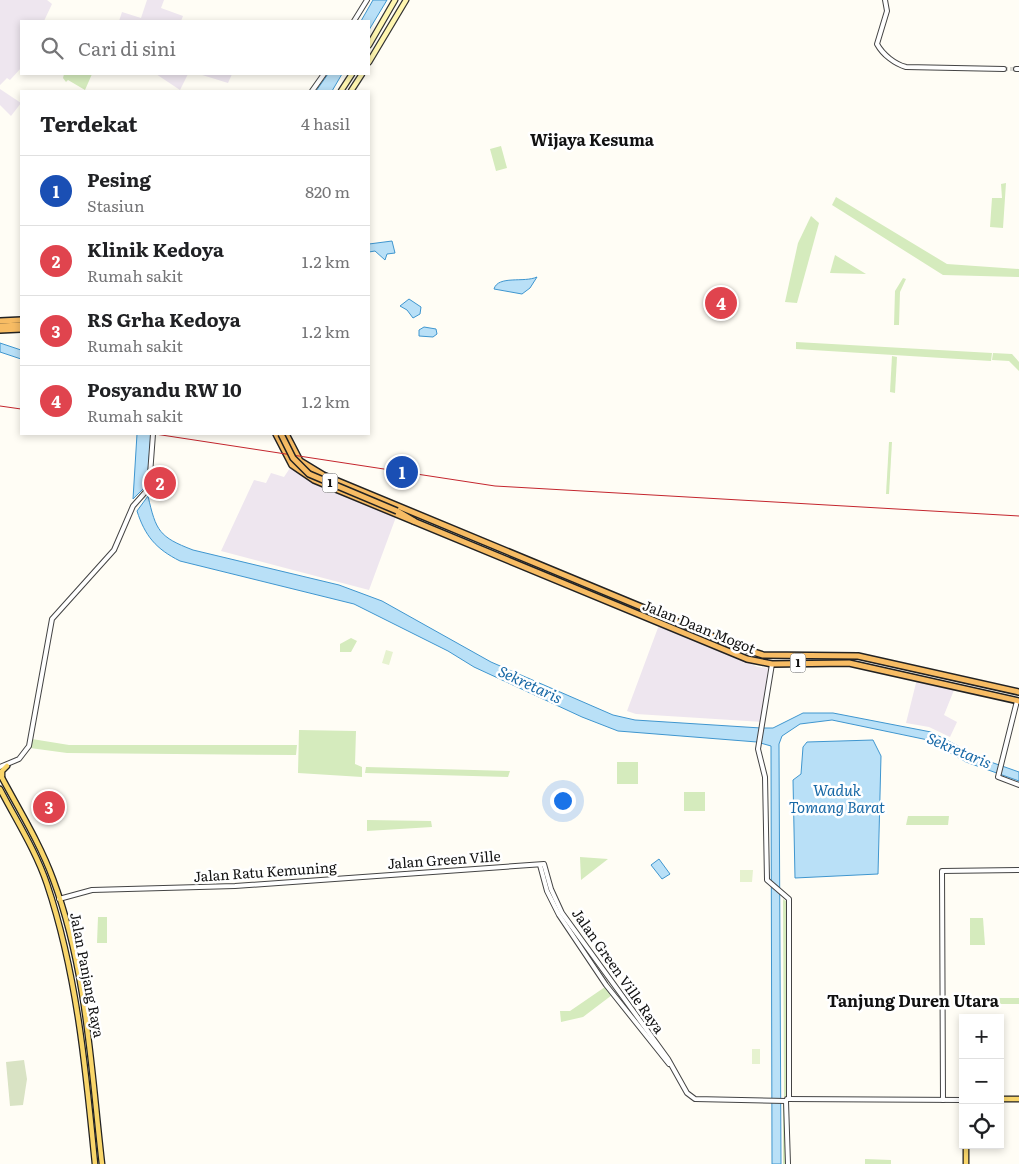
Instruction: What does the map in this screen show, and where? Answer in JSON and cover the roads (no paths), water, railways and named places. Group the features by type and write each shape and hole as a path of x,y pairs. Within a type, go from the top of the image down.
{"highway":[{"path":"0,323 20,323"},
{"path":"0,330 20,329"},
{"name":"Jalan Daan Mogot","path":"276,435 286,457 294,468 324,485 747,659 772,664 849,663 1018,701"},
{"name":"Jalan Daan Mogot","path":"284,435 294,457 310,472 398,510 415,522"},
{"name":"Jalan Daan Mogot","path":"285,435 300,461 319,474 656,614 763,655 844,654 1019,692"},
{"path":"314,480 318,478 319,474"},
{"path":"324,485 323,480 328,477"},
{"name":"Jalan Daan Mogot","path":"398,510 417,514"},
{"path":"653,621 656,614"},
{"path":"659,623 663,616"},
{"path":"937,683 939,674"},
{"path":"949,686 951,677"}],"main road":[{"path":"370,43 395,0"},
{"path":"370,60 406,0"},
{"path":"342,90 351,75"},
{"path":"352,90 361,75"},
{"path":"1,776 2,771 7,766"},
{"name":"Jalan Panjang Raya","path":"1,776 46,861 72,944 85,1019 102,1164"},
{"name":"Jalan Panjang Raya","path":"0,789 39,864 47,884 64,947 78,1020 95,1164"},
{"path":"76,1011 83,1010"},
{"path":"78,1020 80,1018 85,1019"},
{"path":"1004,1099 1019,1099"},
{"path":"966,1149 966,1164"}],"street":[{"path":"355,20 367,0"},
{"path":"885,0 887,12 877,44 890,58 906,67 1004,69"},
{"path":"313,90 323,75"},
{"path":"0,767 7,766 19,759 29,746 52,619 114,550 136,503 149,485 154,435"},
{"path":"772,664 758,747 766,777 767,880 788,899 788,1164"},
{"path":"1018,701 998,777 1019,785"},
{"name":"Jalan Green Ville","path":"350,877 542,864"},
{"name":"Jalan Green Ville Raya","path":"542,864 546,891 558,915 606,985 669,1064 688,1095 695,1099 787,1099"},
{"path":"943,1100 942,871 1019,870"},
{"name":"Jalan Ratu Kemuning","path":"59,900 92,890 179,889 350,877"},
{"path":"787,1099 959,1100"}],"water":[{"path":"373,0 387,0 370,28 370,20 362,20"},
{"path":"327,75 341,75 333,90 317,90"},
{"path":"392,241 395,253 387,254 385,260 375,251 370,252 370,244"},
{"path":"537,277 530,288 522,294 494,289 501,282"},
{"path":"409,299 421,307 420,314 413,318 407,310 400,306"},
{"path":"424,327 436,329 437,334 433,337 419,336 419,330"},
{"path":"0,343 20,350 20,359 0,352"},
{"path":"137,435 151,435 147,485 133,499"},
{"name":"Sekretaris","path":"148,496 157,525 173,541 193,550 339,585 382,601 491,662 613,715 635,720 773,728 803,713 833,713 931,732 985,760 1019,772 1019,781 966,762 928,740 832,720 800,724 782,736 779,744 781,1164 772,1164 771,746 757,742 618,731 582,717 474,667 448,651 354,604 180,561 164,552 152,541 144,528 137,511"},
{"name":"Waduk Tomang Barat","path":"873,740 881,756 878,874 795,878 793,780 801,774 803,747 807,742"},
{"path":"659,859 670,874 662,879 651,865"}],"tunnel":[{"path":"1004,69 1016,69"}],"railway":[{"path":"0,406 20,409"},
{"path":"162,435 495,486 1019,516"}],"place":[{"name":"Posyandu RW 10","path":"721,303"},
{"name":"Pesing","path":"402,472"},
{"name":"Klinik Kedoya","path":"160,483"},
{"name":"RS Grha Kedoya","path":"49,807"}],"district":[{"name":"Wijaya Kesuma","path":"592,140"},
{"name":"Tanjung Duren Utara","path":"913,1001"}]}
